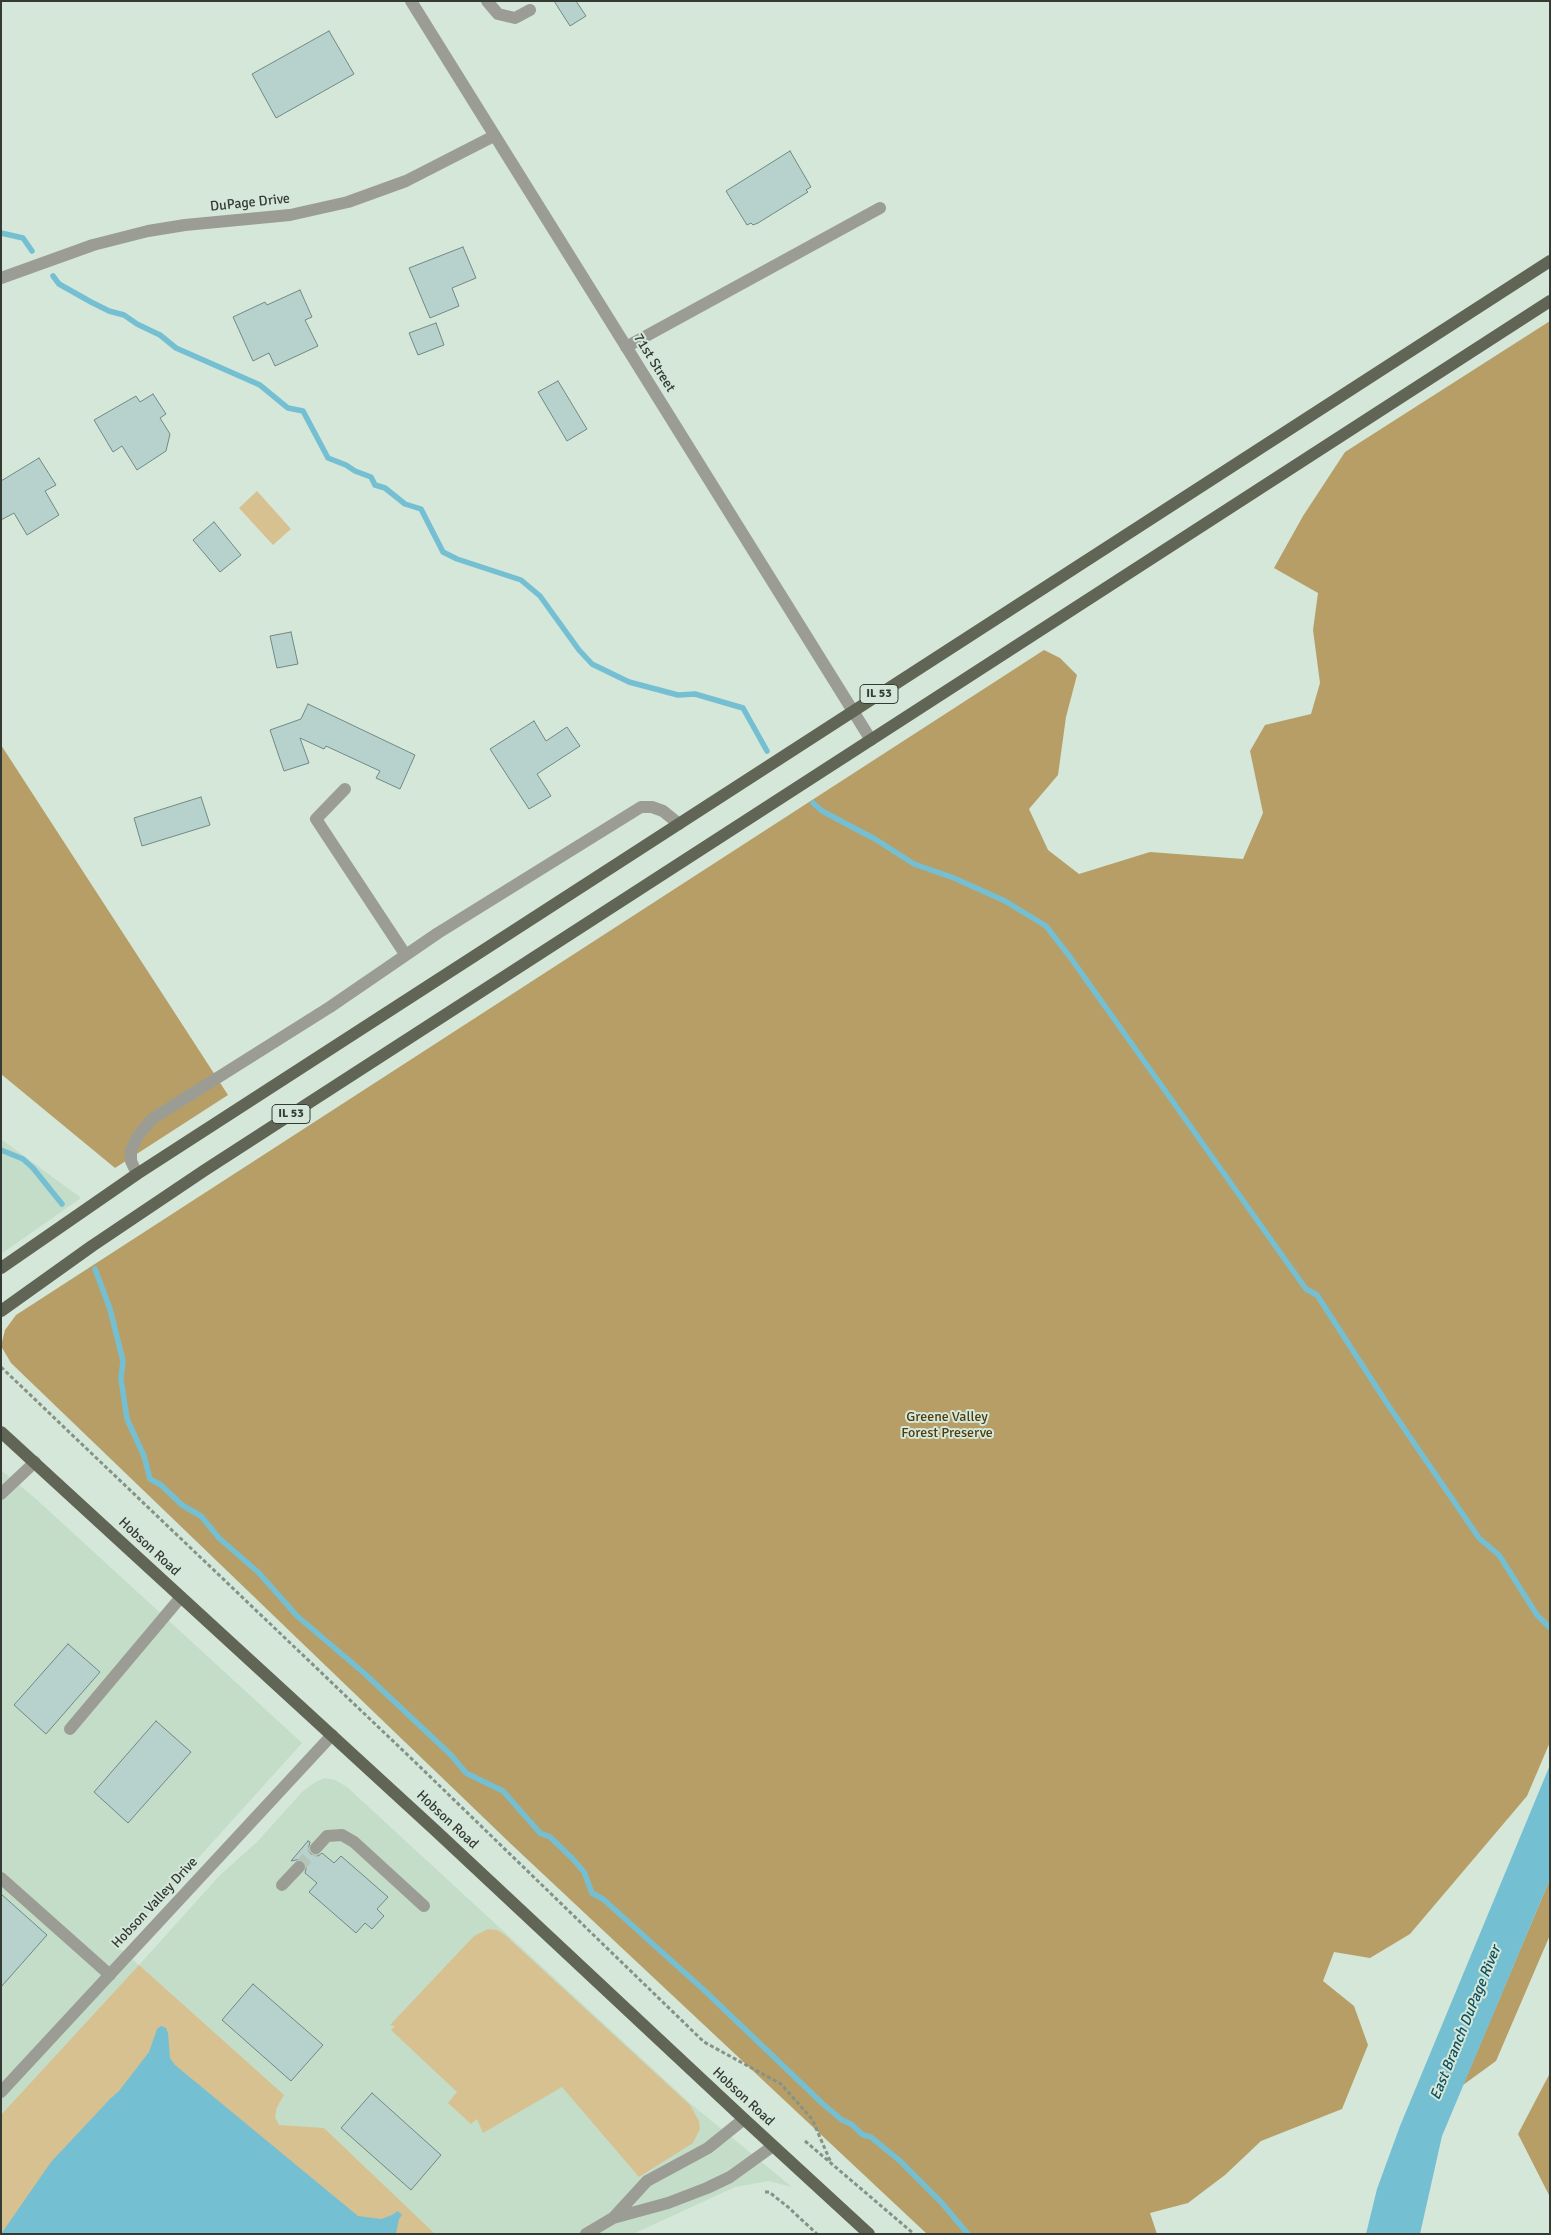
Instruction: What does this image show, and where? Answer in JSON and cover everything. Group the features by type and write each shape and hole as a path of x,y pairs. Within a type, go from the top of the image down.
{"main road":[{"name":"IL 53","path":"1,1268 137,1174 1550,261"},
{"name":"IL 53","path":"1,1311 92,1246 205,1170 1550,301"},
{"name":"Hobson Road","path":"1,1432 332,1734 744,2120 870,2234"}],"street":[{"name":"71st Street","path":"411,1 871,740"},
{"path":"487,1 498,14 515,18 530,10"},
{"name":"DuPage Drive","path":"1,278 93,245 148,231 185,225 290,215 348,202 406,181 494,136"},
{"path":"626,347 880,208"},
{"path":"345,789 316,819 405,954"},
{"path":"137,1174 131,1160 131,1151 137,1137 152,1119 330,1007 405,954 519,881 641,807 652,806 663,811 680,824"},
{"path":"1,1494 35,1462"},
{"path":"70,1729 181,1597"},
{"name":"Hobson Valley Drive","path":"2,2089 332,1734"},
{"path":"316,1848 328,1836 342,1835 354,1842 424,1906"},
{"path":"282,1885 299,1867"},
{"path":"1,1878 110,1975"},
{"path":"613,2218 647,2181 708,2148 744,2120"},
{"path":"586,2234 613,2218 668,2203 707,2188 730,2177 773,2146"}],"path":[{"path":"1,1367 416,1762 704,2042 781,2084 812,2119 832,2165"},
{"path":"805,2141 914,2234"},
{"path":"765,2192 769,2192 788,2207 817,2234"}],"shaded area":[{"path":"257,491 291,529 273,545 239,508"},
{"path":"1,1139 81,1198 1,1254"},
{"path":"1,1470 36,1499 302,1743 118,1947 139,1965 220,1875 257,1842 302,1792 324,1778 335,1780 347,1787 691,2104 792,2187 769,2181 735,2187 633,2234 1,2234"},
{"path":"488,1929 497,1930 505,1935 690,2105 699,2121 700,2129 693,2143 639,2177 562,2087 483,2133 477,2119 471,2124 448,2103 457,2092 391,2030 395,2026 390,2025 474,1936"},
{"path":"139,1965 284,2095 277,2107 275,2117 279,2125 324,2128 435,2234 1,2234 1,2115"}],"green space":[{"name":"Greene Valley Forest Preserve","path":"1550,321 1550,1742 1527,1796 1410,1934 1370,1958 1334,1952 1323,1981 1354,2006 1368,2045 1342,2109 1261,2141 1225,2175 1188,2203 1150,2213 1157,2234 927,2234 511,1844 11,1363 1,1346 5,1330 16,1315 1044,650 1060,658 1077,675 1066,717 1058,775 1029,809 1048,850 1079,874 1150,852 1243,859 1263,813 1250,751 1265,725 1311,714 1320,683 1313,630 1318,593 1274,568 1303,516 1345,452"},
{"path":"1,745 228,1095 115,1168 1,1074"},
{"path":"1550,1879 1550,1935 1496,2061 1463,2085"},
{"path":"1550,2073 1550,2197 1518,2134"}],"water":[{"name":"East Branch DuPage River","path":"1550,1765 1550,1879 1442,2136 1420,2234 1366,2234 1377,2189 1400,2126"},
{"path":"161,2026 166,2028 168,2033 170,2058 175,2065 358,2216 381,2219 398,2211 402,2215 399,2219 396,2234 1,2234 51,2162 119,2091 149,2052 157,2029"}],"building":[{"path":"554,1 576,1 586,16 570,26"},
{"path":"329,31 354,74 276,118 252,74"},
{"path":"790,151 811,187 806,190 808,192 758,223 747,225 726,191"},
{"path":"463,247 476,278 452,288 459,306 430,318 409,268"},
{"path":"300,290 312,317 305,320 318,346 275,366 269,353 253,361 233,317 265,302 267,305"},
{"path":"436,323 444,345 418,355 409,333"},
{"path":"558,381 587,429 567,441 538,392"},
{"path":"153,394 166,414 160,418 170,434 166,451 137,470 122,446 113,452 94,420 136,396 140,402"},
{"path":"39,458 56,485 45,491 59,515 27,535 14,513 1,520 1,481"},
{"path":"214,522 241,555 220,572 193,540"},
{"path":"291,632 298,664 277,668 270,636"},
{"path":"308,704 415,755 400,789 376,778 380,771 326,746 324,749 300,738 309,763 284,771 270,730 301,719"},
{"path":"534,721 546,741 567,727 580,746 537,774 551,796 529,809 490,749"},
{"path":"201,797 210,825 142,846 134,818"},
{"path":"68,1644 100,1672 46,1734 14,1705"},
{"path":"156,1721 191,1752 128,1823 94,1792"},
{"path":"308,1841 310,1842 308,1850 311,1854 318,1856 322,1853 334,1863 341,1856 388,1897 377,1909 384,1916 372,1929 365,1923 356,1933 309,1892 317,1883 305,1873 307,1864 301,1859 291,1861"},
{"path":"1,1894 47,1935 1,1987"},
{"path":"253,1984 323,2045 291,2081 222,2020"},
{"path":"372,2093 441,2155 411,2190 341,2128"}],"waterway":[{"path":"1,233 23,238 32,251"},
{"path":"53,276 59,284 109,311 124,315 137,324 160,335 176,348 260,385 288,408 303,411 328,458 371,477 375,485 385,488 405,504 421,509 443,552 457,559 521,580 540,596 579,650 592,664 629,682 678,695 695,694 743,708 767,751"},
{"path":"813,803 822,811 875,839 914,864 954,878 1005,901 1046,926 1306,1289 1317,1295 1388,1405 1479,1538 1499,1555 1537,1615 1550,1628"},
{"path":"1,1150 23,1159 33,1168 62,1204"},
{"path":"95,1269 110,1309 123,1361 121,1379 127,1419 144,1456 150,1479 161,1485 182,1505 201,1516 219,1538 259,1573 297,1616 364,1673 451,1755 466,1773 503,1791 540,1833 550,1837 572,1858 584,1872 592,1893 603,1899 705,1991 823,2104 863,2135 871,2137 899,2160 941,2202 968,2234"}],"tunnel":[{"path":"299,1867 316,1848"}]}
